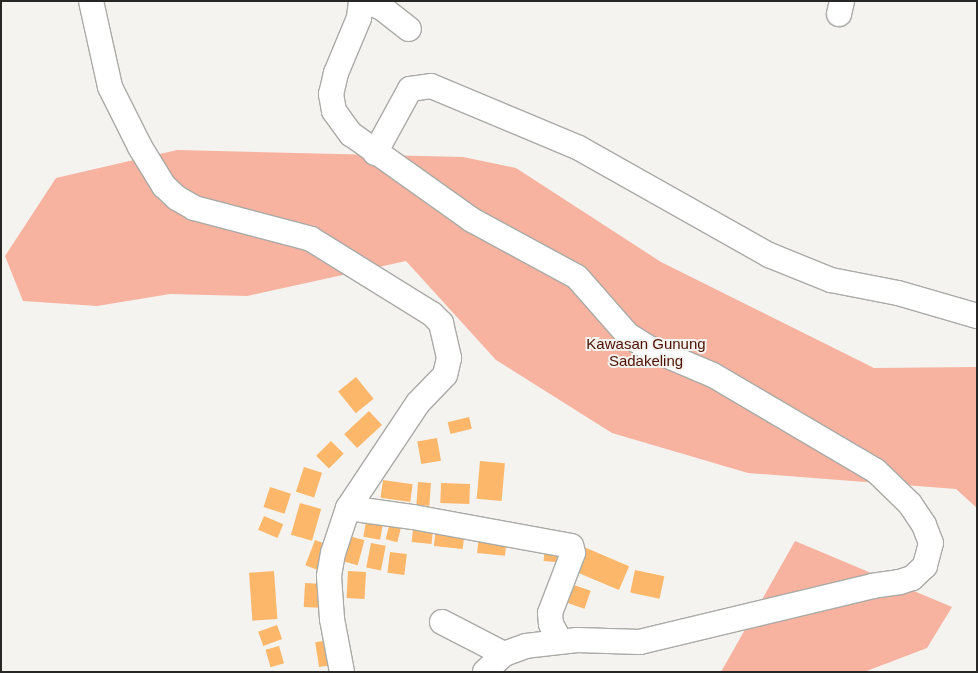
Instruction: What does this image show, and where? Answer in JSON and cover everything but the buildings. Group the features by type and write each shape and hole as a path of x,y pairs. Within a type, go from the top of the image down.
{"street":[{"path":"91,1 110,87 140,147 164,186 177,198 194,208 311,239 432,314 441,323 449,358 445,375 418,403 348,508 329,576 333,628 342,672"},
{"path":"409,29 382,8 362,1 359,18 336,73 332,103 352,134 374,153 472,220 577,276 628,335 649,348 713,375 876,471 910,504 924,524 931,543 925,566 912,578 900,582 640,642 560,641 504,654 485,672"},
{"path":"374,153 410,89 431,86 579,148 769,255 830,280 898,292 977,316"},
{"path":"348,508 413,517 571,546 574,553 550,612 551,624 560,641"},
{"path":"442,622 504,654"}],"green space":[{"name":"Kawasan Gunung Sadakeling","path":"177,150 463,157 516,168 661,262 874,368 977,367 977,508 956,489 748,473 612,433 496,360 406,261 247,296 170,294 97,306 23,301 5,256 56,178"},
{"path":"795,541 952,607 927,648 864,672 721,672"}]}
